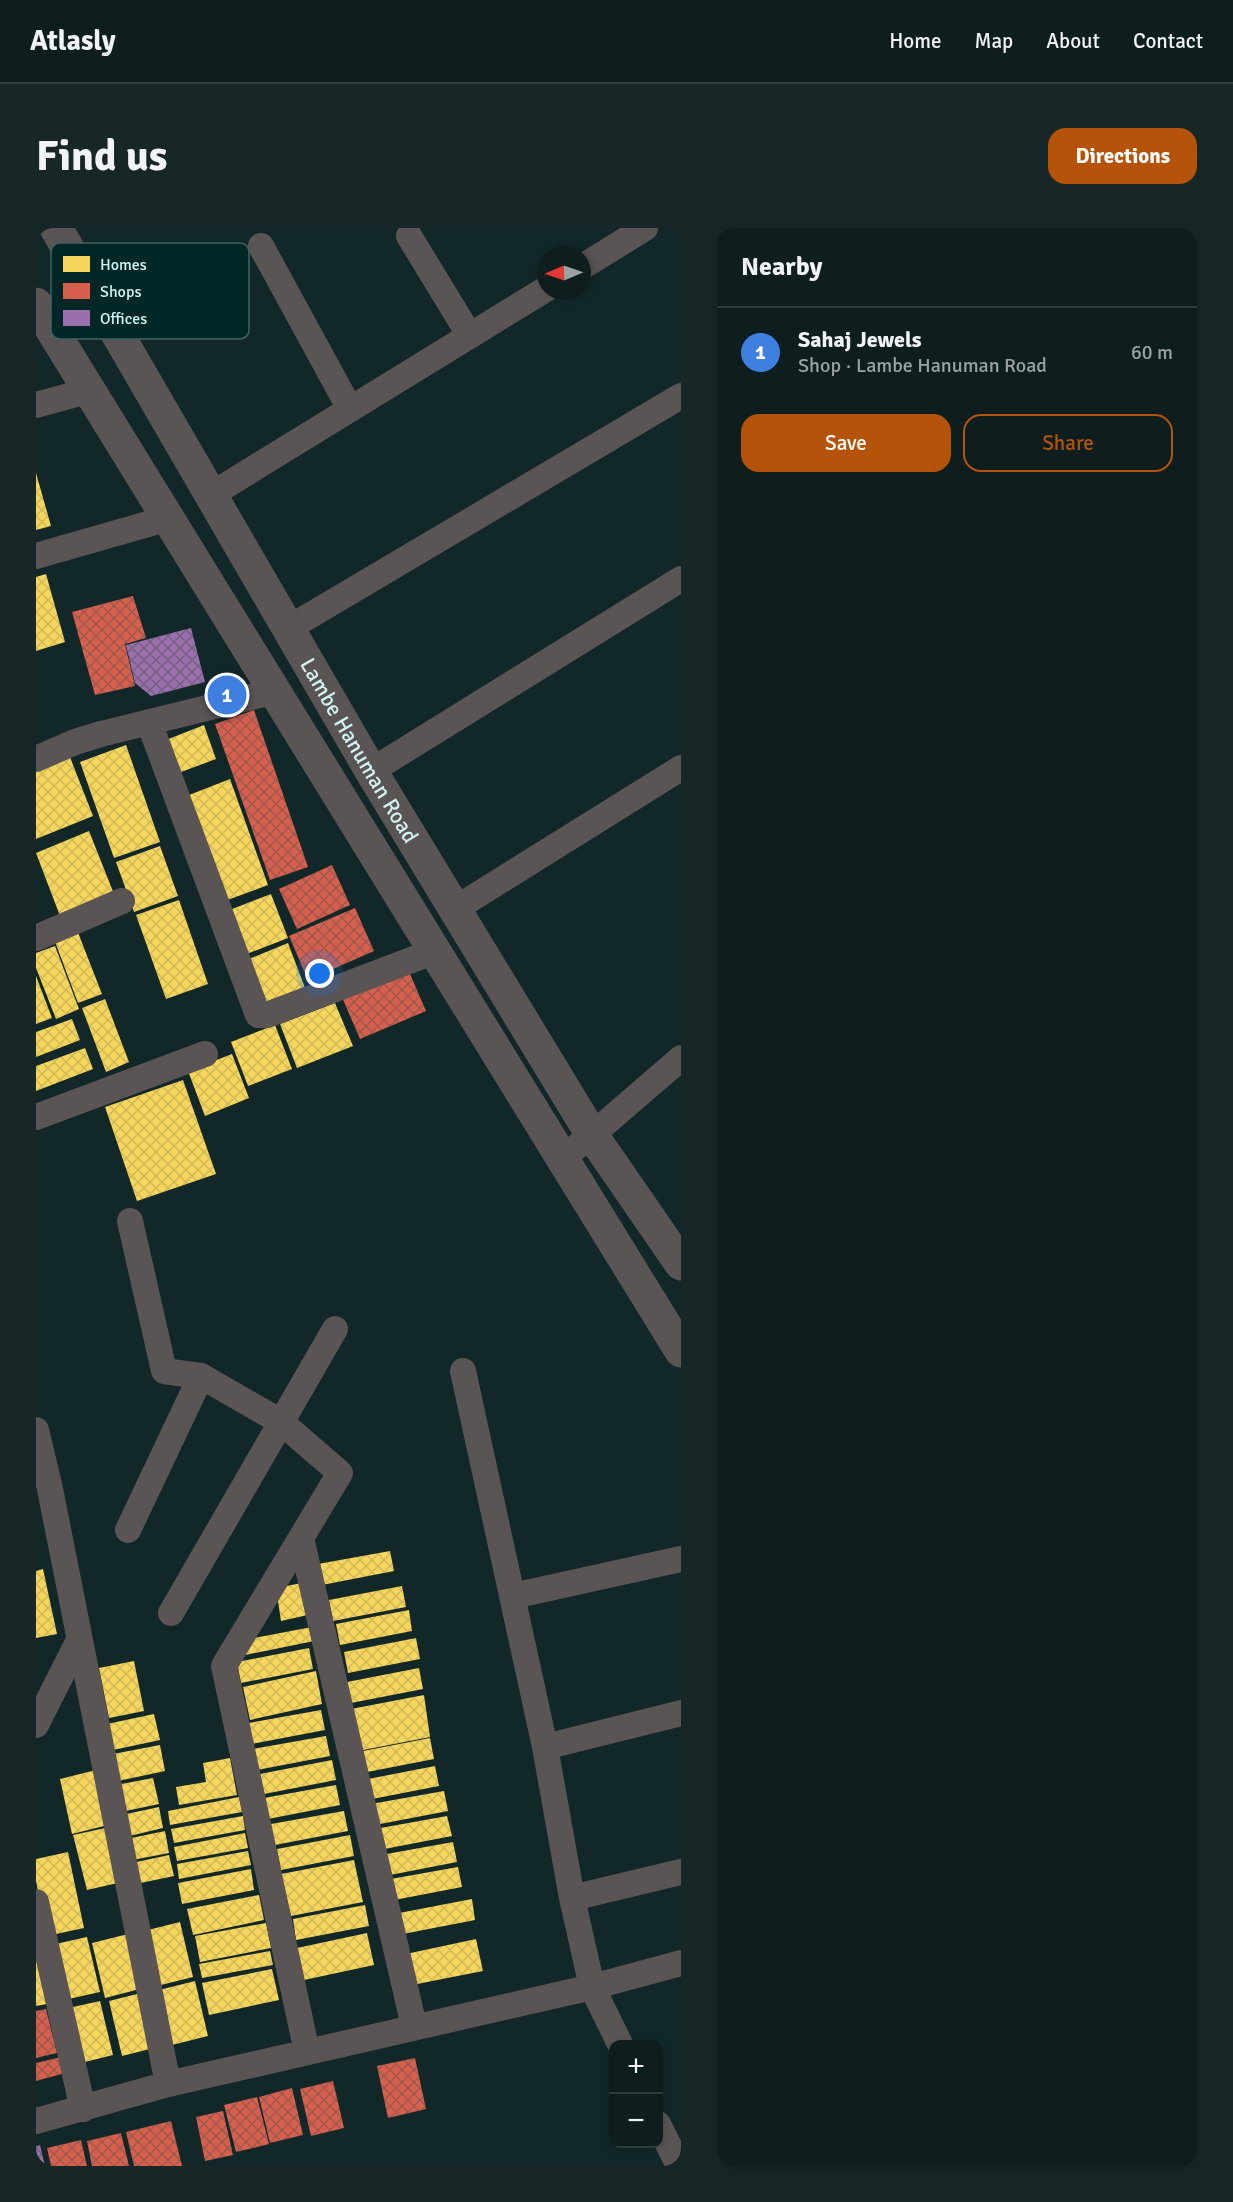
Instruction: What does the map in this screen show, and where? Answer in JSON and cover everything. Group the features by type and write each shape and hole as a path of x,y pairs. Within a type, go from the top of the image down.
{"street":[{"name":"Lambe Hanuman Road","path":"56,228 65,243"},
{"path":"591,261 645,228"},
{"path":"409,236 470,336"},
{"path":"261,246 350,409"},
{"path":"209,496 537,295"},
{"path":"36,304 51,327"},
{"path":"58,339 681,1351"},
{"name":"Lambe Hanuman Road","path":"119,339 371,771 592,1136 681,1264"},
{"path":"36,405 91,390"},
{"path":"289,628 681,396"},
{"path":"36,556 169,518"},
{"path":"371,771 681,579"},
{"path":"36,759 75,742 276,691"},
{"path":"149,722 258,1015 267,1015 435,951"},
{"path":"455,909 681,768"},
{"path":"36,938 122,901"},
{"path":"36,1117 205,1053"},
{"path":"562,1158 592,1136 681,1058"},
{"path":"130,1221 164,1371 201,1376 281,1422 340,1473 224,1666 307,2052"},
{"path":"171,1613 335,1329"},
{"path":"463,1371 545,1747 572,1898 592,1987 618,2040"},
{"path":"128,1530 201,1376"},
{"path":"36,1430 43,1490 79,1640 168,2084"},
{"path":"301,1538 414,2026"},
{"path":"513,1596 681,1559"},
{"path":"36,1725 79,1640"},
{"path":"545,1747 681,1713"},
{"path":"572,1898 681,1872"},
{"path":"36,1902 83,2109"},
{"path":"36,2121 168,2084 592,1987 681,1964"},
{"path":"663,2134 679,2166"}],"building: Homes":[{"path":"36,473 51,526 36,530"},
{"path":"46,574 65,642 36,651 36,577"},
{"path":"204,725 216,759 173,775 161,742"},
{"path":"126,745 160,842 114,858 80,762"},
{"path":"68,752 93,816 36,839 36,765"},
{"path":"230,779 268,885 222,902 184,797"},
{"path":"89,831 114,894 60,916 36,853"},
{"path":"160,846 178,896 134,912 116,862"},
{"path":"271,894 288,938 244,955 227,911"},
{"path":"179,900 208,984 166,999 136,915"},
{"path":"77,930 102,994 78,1003 54,939"},
{"path":"288,943 305,988 261,1004 244,961"},
{"path":"55,946 79,1009 56,1019 36,968 36,953"},
{"path":"36,976 52,1018 36,1024"},
{"path":"105,999 129,1062 106,1072 82,1008"},
{"path":"335,1003 353,1046 297,1068 280,1024"},
{"path":"72,1019 80,1040 36,1057 36,1032"},
{"path":"275,1025 292,1069 248,1086 231,1042"},
{"path":"85,1048 93,1069 36,1091 36,1066"},
{"path":"232,1054 249,1098 205,1116 188,1071"},
{"path":"183,1080 216,1174 137,1201 105,1107"},
{"path":"390,1551 394,1571 322,1585 318,1564"},
{"path":"43,1569 57,1634 36,1638 36,1571"},
{"path":"307,1582 312,1614 281,1621 276,1588"},
{"path":"402,1586 406,1607 333,1621 329,1600"},
{"path":"409,1610 412,1631 340,1645 336,1624"},
{"path":"312,1627 314,1641 245,1655 243,1640"},
{"path":"416,1638 420,1659 348,1673 344,1652"},
{"path":"309,1648 313,1669 241,1683 237,1662"},
{"path":"134,1661 144,1711 109,1718 99,1668"},
{"path":"419,1668 423,1689 351,1703 347,1682"},
{"path":"316,1671 322,1704 250,1720 243,1687"},
{"path":"424,1695 430,1737 358,1751 351,1709"},
{"path":"321,1710 325,1730 252,1744 249,1723"},
{"path":"154,1714 160,1740 113,1750 107,1724"},
{"path":"326,1736 330,1756 257,1770 253,1749"},
{"path":"430,1738 434,1759 362,1773 358,1752"},
{"path":"160,1745 165,1771 118,1781 113,1754"},
{"path":"230,1758 237,1795 179,1805 176,1787 206,1782 203,1763"},
{"path":"332,1760 336,1780 264,1794 260,1774"},
{"path":"435,1766 439,1786 367,1800 363,1780"},
{"path":"96,1770 108,1825 72,1834 60,1779"},
{"path":"153,1778 159,1804 116,1813 111,1786"},
{"path":"336,1785 340,1805 268,1819 264,1798"},
{"path":"444,1791 448,1811 375,1825 371,1804"},
{"path":"239,1797 242,1812 170,1825 168,1811"},
{"path":"159,1807 163,1828 121,1838 117,1816"},
{"path":"344,1811 348,1831 275,1845 271,1824"},
{"path":"243,1816 245,1830 174,1843 171,1829"},
{"path":"447,1816 452,1836 379,1850 375,1829"},
{"path":"110,1827 122,1882 87,1890 73,1835"},
{"path":"165,1831 169,1853 127,1861 122,1840"},
{"path":"245,1833 248,1848 177,1861 174,1847"},
{"path":"350,1835 354,1856 281,1870 277,1849"},
{"path":"453,1842 457,1862 385,1876 381,1855"},
{"path":"248,1851 251,1865 179,1879 177,1864"},
{"path":"68,1852 84,1928 47,1936 36,1881 36,1859"},
{"path":"169,1855 174,1876 131,1885 127,1864"},
{"path":"354,1860 363,1902 291,1916 281,1874"},
{"path":"458,1867 462,1887 389,1901 385,1880"},
{"path":"251,1869 254,1890 182,1904 178,1883"},
{"path":"259,1895 264,1920 193,1935 187,1909"},
{"path":"472,1899 475,1920 403,1934 399,1913"},
{"path":"365,1905 369,1926 296,1940 293,1919"},
{"path":"180,1922 193,1977 157,1986 144,1931"},
{"path":"266,1923 271,1948 200,1962 195,1936"},
{"path":"367,1933 374,1965 304,1980 297,1948"},
{"path":"128,1934 140,1989 105,1998 92,1943"},
{"path":"87,1937 100,1992 64,2000 51,1945"},
{"path":"476,1939 483,1971 412,1985 406,1954"},
{"path":"270,1951 273,1965 202,1978 199,1964"},
{"path":"36,1960 47,2004 36,2006"},
{"path":"272,1969 279,2000 209,2015 202,1983"},
{"path":"195,1981 208,2036 172,2045 159,1990"},
{"path":"145,1992 158,2047 122,2056 109,2001"},
{"path":"100,2001 113,2055 77,2064 64,2009"}],"building: Shops":[{"path":"133,596 146,638 125,644 135,686 95,695 72,612"},
{"path":"254,710 308,867 270,880 215,724"},
{"path":"332,865 350,905 297,929 279,889"},
{"path":"355,908 374,951 308,980 289,936"},
{"path":"407,967 426,1011 360,1039 341,995"},
{"path":"46,2009 57,2053 36,2058 36,2011"},
{"path":"61,2057 65,2073 36,2081 36,2063"},
{"path":"415,2058 426,2109 388,2118 377,2066"},
{"path":"333,2081 344,2128 311,2136 300,2089"},
{"path":"292,2088 303,2135 270,2143 259,2097"},
{"path":"257,2097 269,2144 236,2152 224,2105"},
{"path":"223,2111 233,2155 205,2161 196,2117"},
{"path":"171,2121 182,2166 134,2166 126,2132"},
{"path":"121,2133 129,2166 92,2166 87,2141"},
{"path":"81,2140 87,2166 51,2166 47,2148"}],"building: Offices":[{"path":"191,628 205,682 151,696 135,683 126,645"},
{"path":"40,2145 45,2166 36,2166 36,2146"}],"place":[{"name":"Sahaj Jewels","path":"227,695"}]}
